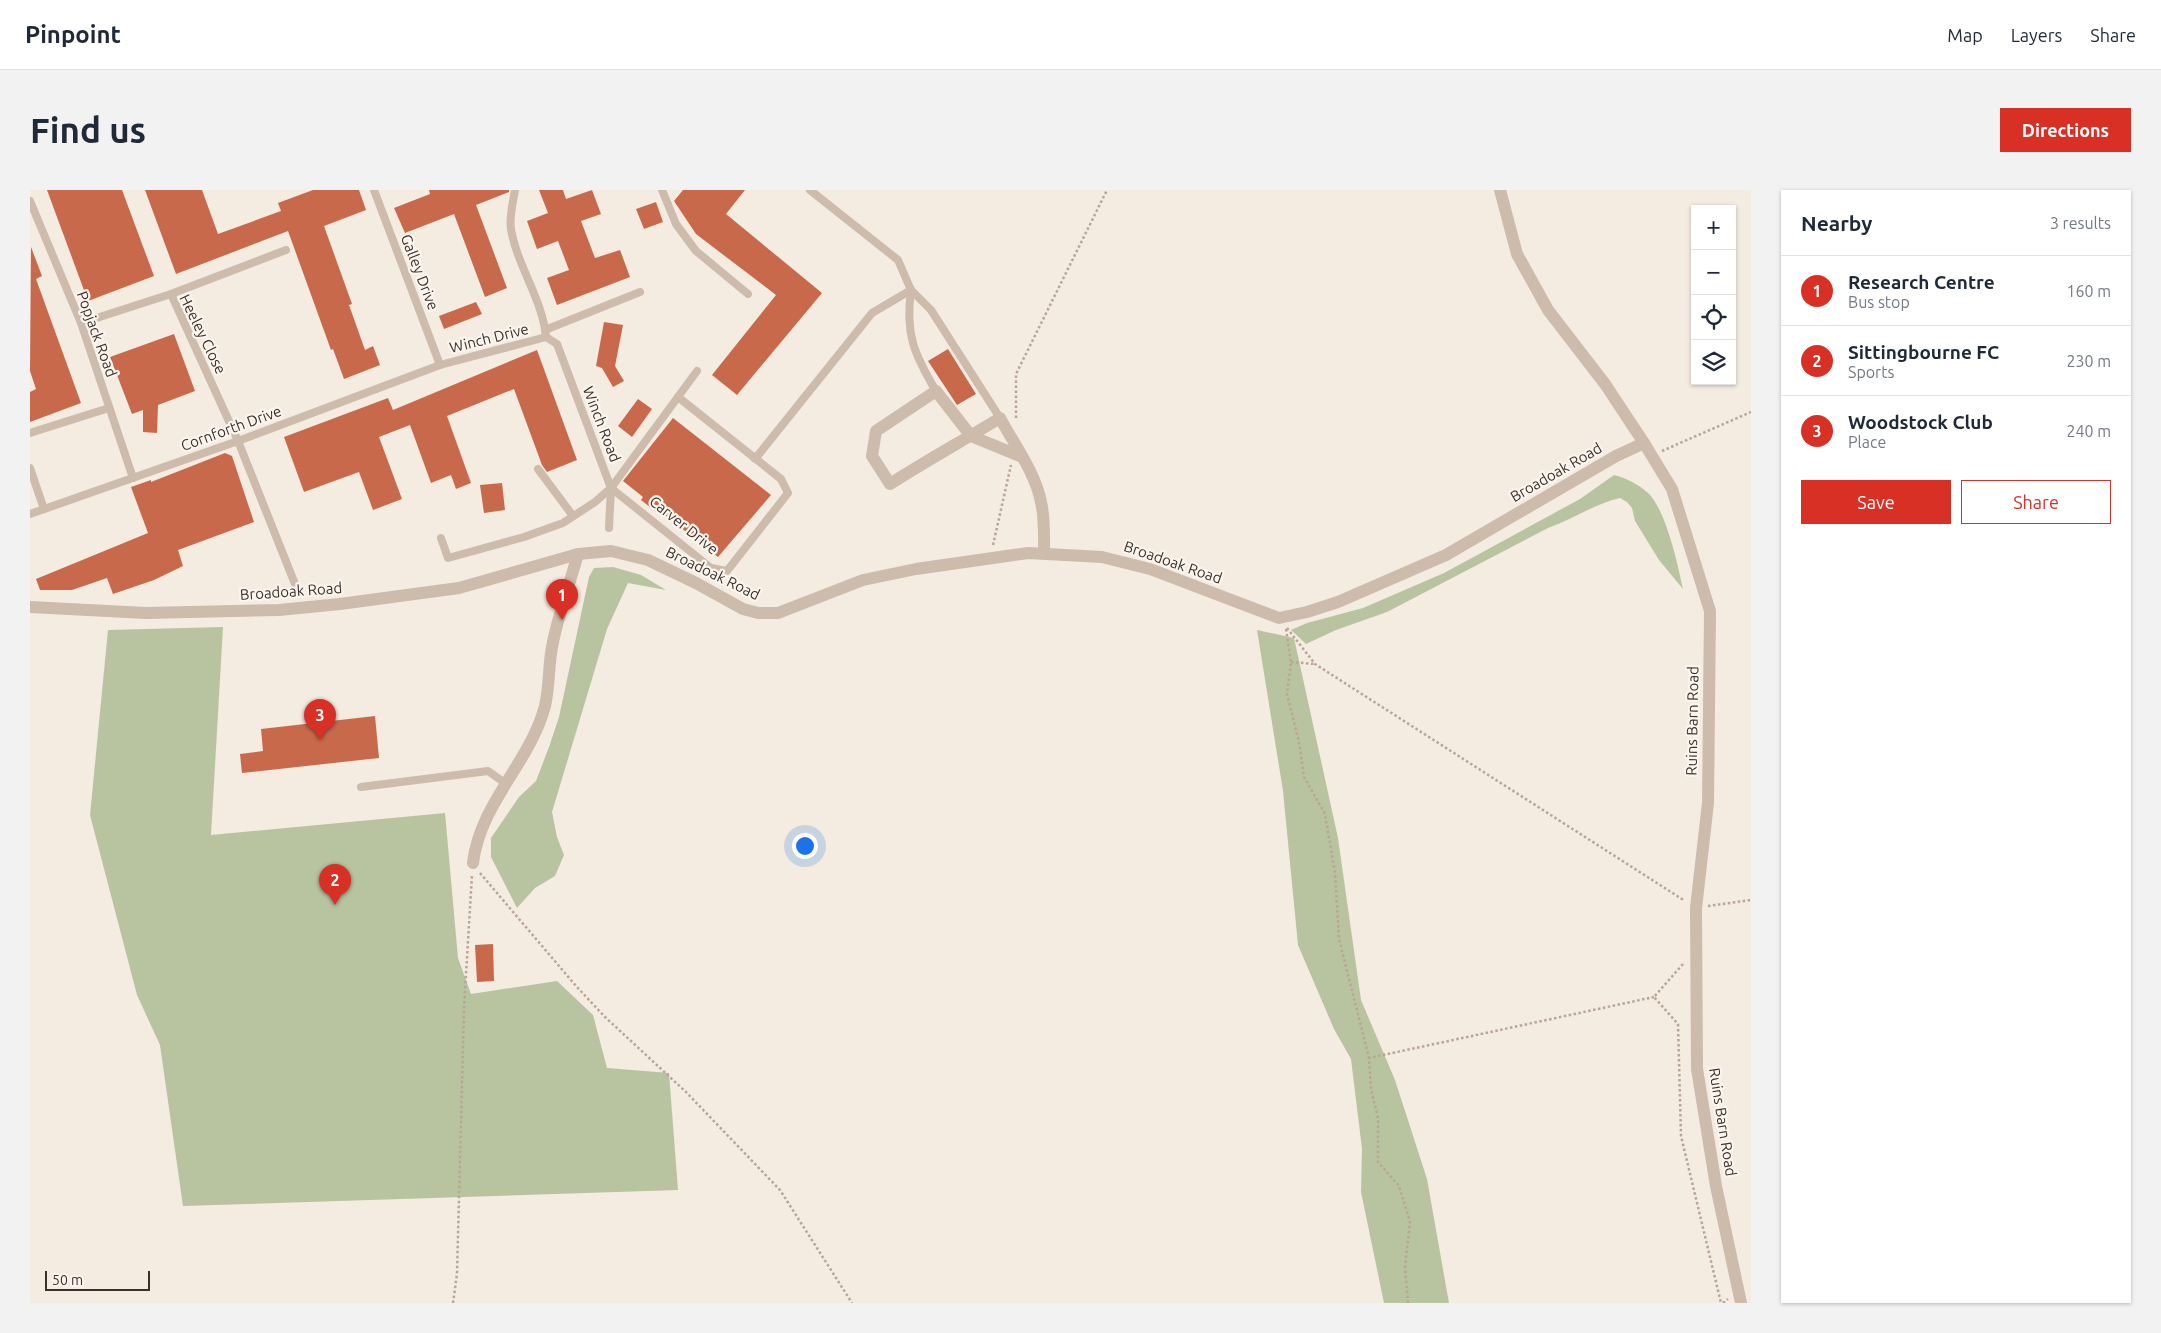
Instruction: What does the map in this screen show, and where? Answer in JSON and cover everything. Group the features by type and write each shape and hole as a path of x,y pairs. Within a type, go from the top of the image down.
{"street":[{"name":"Ruins Barn Road","path":"1500,190 1517,254 1548,310 1606,384 1672,489 1710,610 1708,803 1696,908 1697,1070 1716,1186 1741,1303"},
{"path":"1017,452 971,436 936,391 876,431 872,456 890,484 957,442 971,436 1000,418 1017,452 1032,476 1041,502 1044,553"},
{"name":"Broadoak Road","path":"30,607 146,613 279,610 459,588 578,554 611,551 642,558 696,583 742,609 758,613 778,613 863,580 916,569 990,558 1044,553 1102,557 1150,569 1282,623 1307,612 1338,602 1446,555 1616,456 1644,443"},
{"path":"473,863 475,844 496,797 528,750 545,706 553,642 578,554"}],"lane":[{"name":"Galley Drive","path":"374,190 440,364"},
{"path":"515,190 510,228 545,334"},
{"path":"662,190 676,224 696,251 748,294"},
{"path":"810,190 898,260 911,290 931,310 1000,418"},
{"name":"Popjack Road","path":"30,201 80,322 133,478"},
{"path":"171,294 286,250"},
{"path":"911,290 908,309 910,330 917,359 936,391"},
{"path":"755,459 872,313 911,290"},
{"name":"Winch Drive","path":"440,364 545,334 640,292"},
{"name":"Heeley Close","path":"80,322 171,294 238,441 297,589"},
{"name":"Winch Road","path":"545,334 557,344 611,488 609,528"},
{"name":"Cornforth Drive","path":"30,514 238,441 440,364"},
{"path":"441,538 448,558 524,537 564,522 611,488 697,371"},
{"name":"Carver Drive","path":"611,488 711,568 727,571 788,493 781,479 678,397"},
{"path":"30,434 109,408"},
{"path":"30,468 44,509"},
{"path":"538,469 573,516"},
{"path":"361,786 488,771 505,783"}],"path":[{"path":"990,558 1017,452 1016,374 1107,190"},
{"path":"1652,456 1751,412"},
{"path":"1282,623 1291,662 1287,694 1299,742 1304,777 1325,814 1335,873 1339,939 1369,1058 1371,1089 1378,1118 1378,1162 1399,1186 1410,1222 1405,1267 1408,1303"},
{"path":"1282,623 1314,664 1696,908 1751,900"},
{"path":"1291,662 1314,664"},
{"path":"453,1303 457,1274 464,1008 473,863"},
{"path":"473,863 576,986 606,1017 686,1092 780,1190 852,1303"},
{"path":"1369,1058 1654,997"}],"green space":[{"path":"1614,475 1636,484 1648,493 1654,501 1666,525 1683,589 1659,560 1635,521 1632,508 1620,498 1601,504 1548,528 1387,612 1336,630 1306,644 1291,630 1307,623 1363,608 1444,573 1580,499"},
{"path":"613,567 641,575 666,590 628,583 607,629 552,812 557,837 564,855 555,876 535,888 517,908 491,857 491,838 519,797 536,781 549,747 559,717 589,577 594,568"},
{"path":"223,627 211,835 445,813 458,958 471,994 557,981 593,1015 607,1068 669,1073 678,1190 183,1206 160,1045 137,995 90,815 108,630"},
{"path":"1257,630 1294,638 1338,838 1361,1000 1395,1080 1427,1179 1449,1303 1384,1303 1361,1192 1362,1149 1351,1059 1334,1029 1298,945 1283,791"}],"building":[{"path":"47,190 122,190 154,276 88,301"},
{"path":"145,190 202,190 218,234 281,211 278,203 313,190 359,190 366,210 324,226 352,304 349,305 365,350 373,346 380,365 344,379 333,349 331,350 288,231 176,274"},
{"path":"429,190 509,190 509,192 476,205 507,288 485,297 454,214 405,233 394,208 430,194"},
{"path":"539,190 563,190 566,199 592,190 601,214 581,221 595,258 620,250 630,277 557,305 547,278 569,270 558,241 537,249 527,221 548,213"},
{"path":"683,190 745,190 726,214 822,293 737,395 712,375 776,295 696,234 674,201"},
{"path":"656,202 663,222 644,229 636,209"},
{"path":"31,247 42,276 36,279 81,403 30,422 30,392 36,389 30,371"},
{"path":"476,302 482,314 444,329 439,316"},
{"path":"604,322 623,325 615,366 624,381 613,387 602,368 596,366"},
{"path":"174,334 195,391 158,405 157,433 143,432 143,410 132,414 110,357"},
{"path":"948,349 976,394 957,405 928,361"},
{"path":"537,350 577,460 547,472 542,465 514,389 447,416 471,483 456,489 451,475 431,483 410,425 379,437 402,499 373,510 359,472 304,492 284,437 388,398 393,410"},
{"path":"638,399 652,409 632,437 618,426"},
{"path":"673,418 771,495 718,557 661,512 660,515 641,500 643,497 623,481"},
{"path":"225,453 232,456 254,522 178,550 183,566 154,580 113,594 107,578 72,590 40,590 36,579 148,533 131,487 151,480 151,482"},
{"path":"502,483 505,510 484,513 480,485"},
{"path":"375,716 379,758 242,773 240,754 263,751 261,729"},
{"path":"493,944 494,981 477,982 475,945"}],"place":[{"name":"Research Centre","path":"562,620"},
{"name":"Woodstock Club","path":"320,740"},
{"name":"Sittingbourne FC","path":"335,905"}]}
